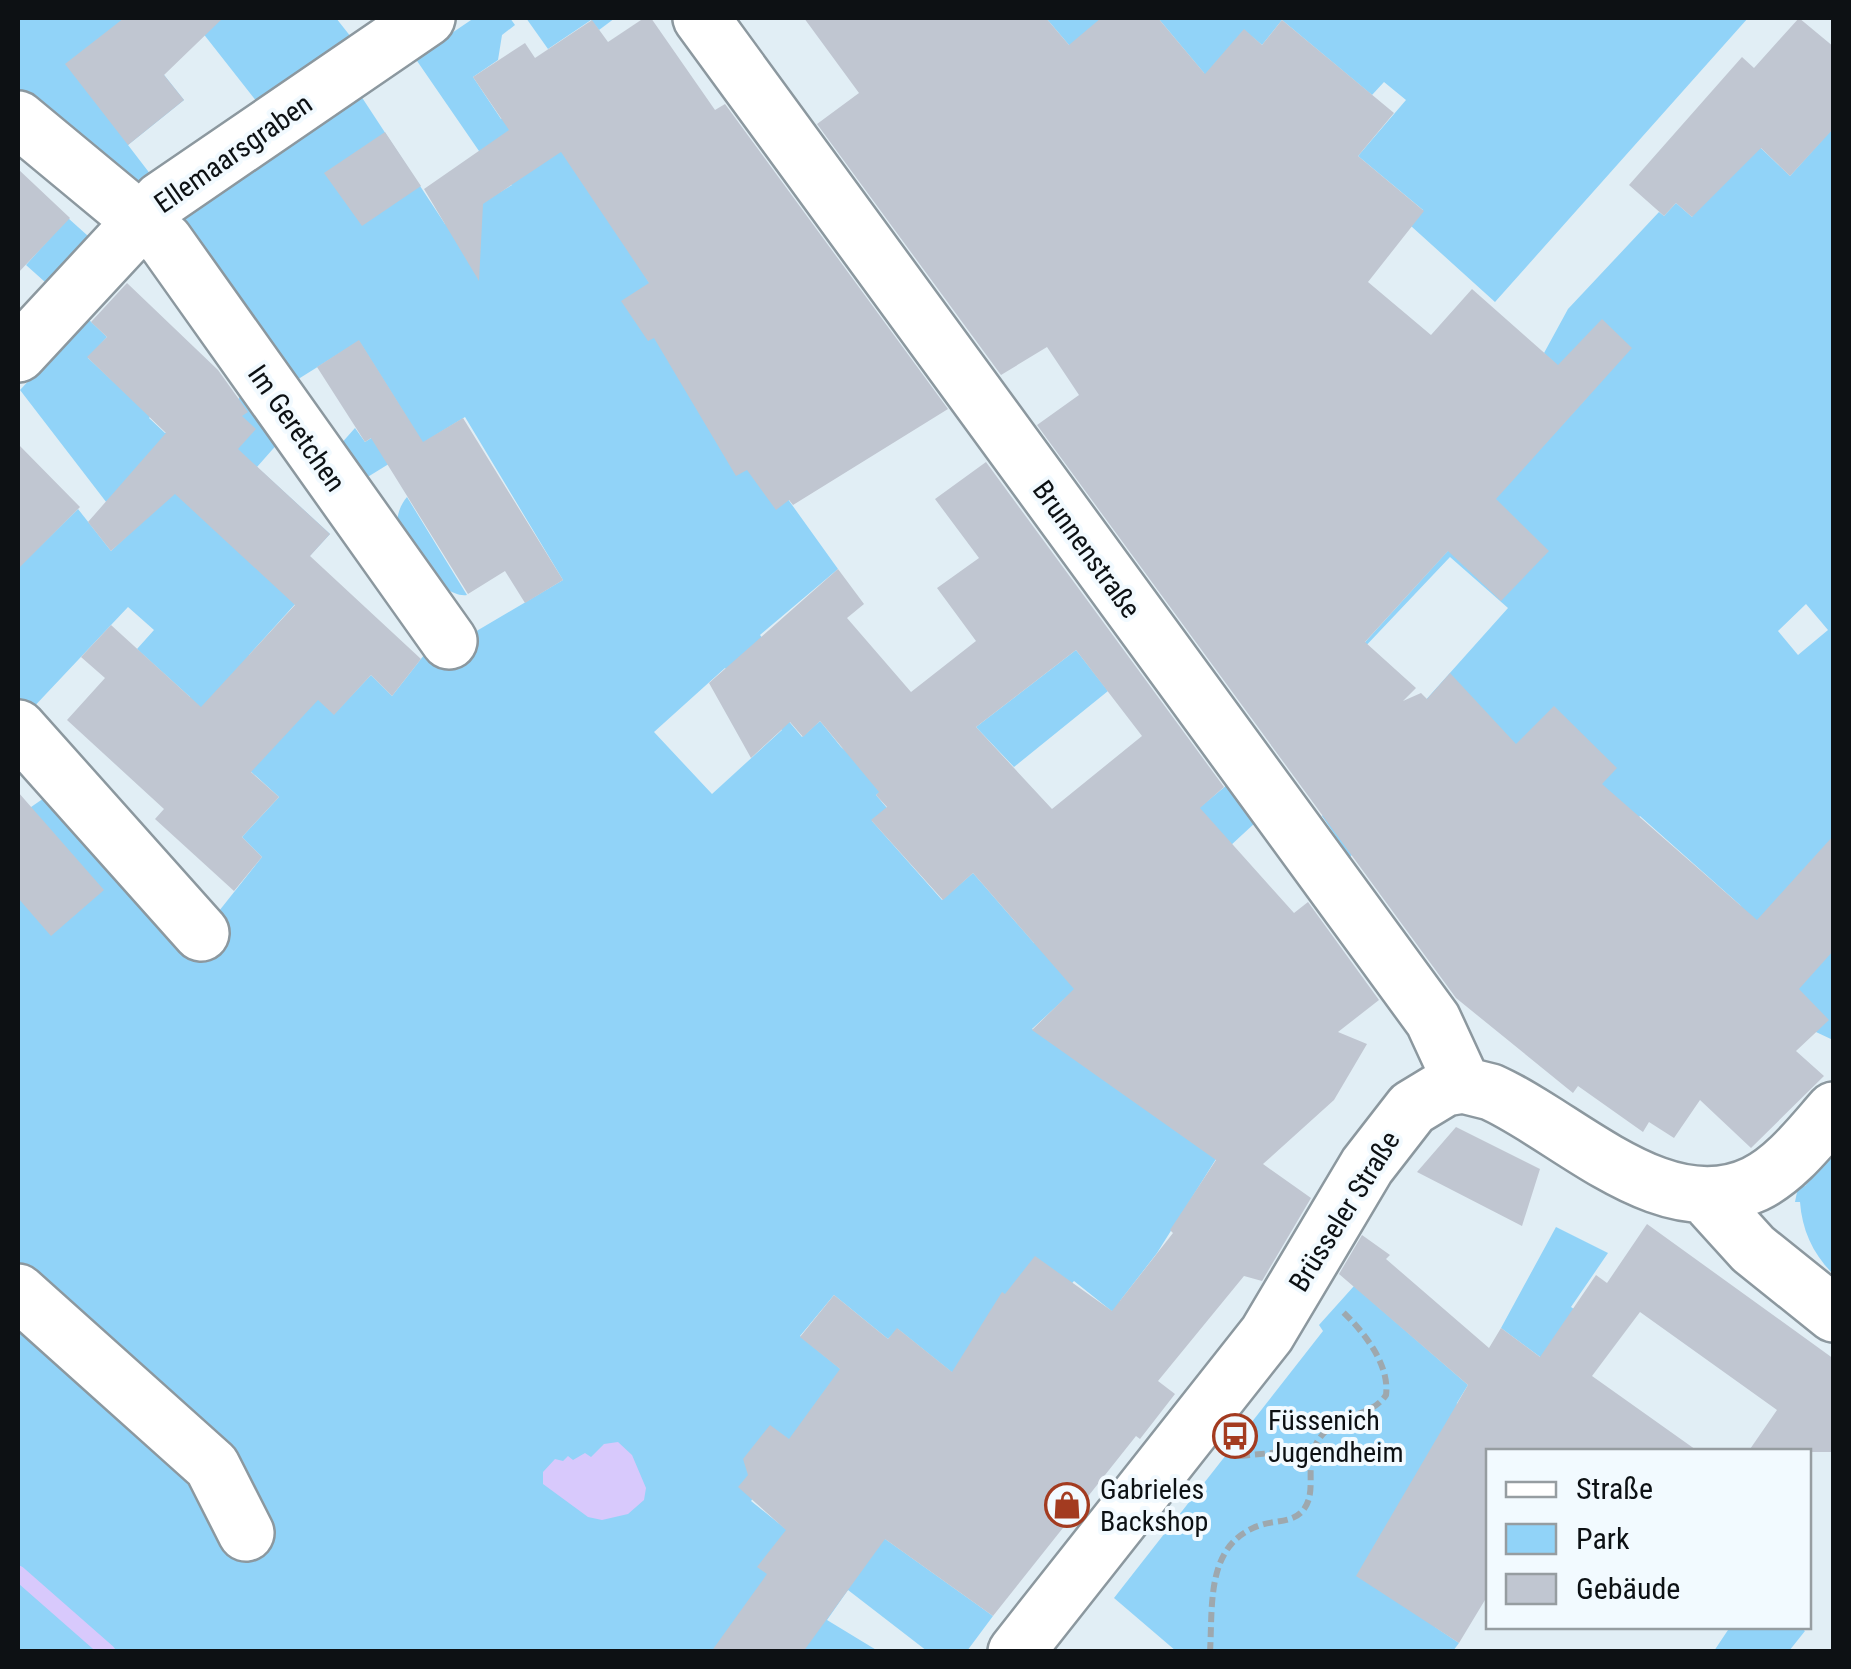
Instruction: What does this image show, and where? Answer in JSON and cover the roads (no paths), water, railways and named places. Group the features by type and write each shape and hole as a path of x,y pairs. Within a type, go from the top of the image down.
{"street":[{"name":"Ellemaarsgraben","path":"18,354 161,200 427,18"},
{"name":"Brunnenstraße","path":"701,18 1433,1020 1463,1085"},
{"name":"Im Geretchen","path":"18,118 166,241 449,640"},
{"path":"18,728 200,933"},
{"path":"1463,1085 1505,1098 1648,1181 1704,1195 1756,1184 1783,1163 1834,1110"},
{"name":"Brüsseler Straße","path":"1016,1652 1267,1334 1386,1140 1424,1096 1463,1085"},
{"path":"1704,1195 1740,1238 1834,1314"},
{"path":"18,1292 212,1466 246,1533"}],"waterway":[{"name":"Ellemaarsgraben","path":"18,1573 108,1652"}],"place":[{"name":"Füssenich Jugendheim","path":"1235,1436"},
{"name":"Gabrieles Backshop","path":"1067,1505"}]}
